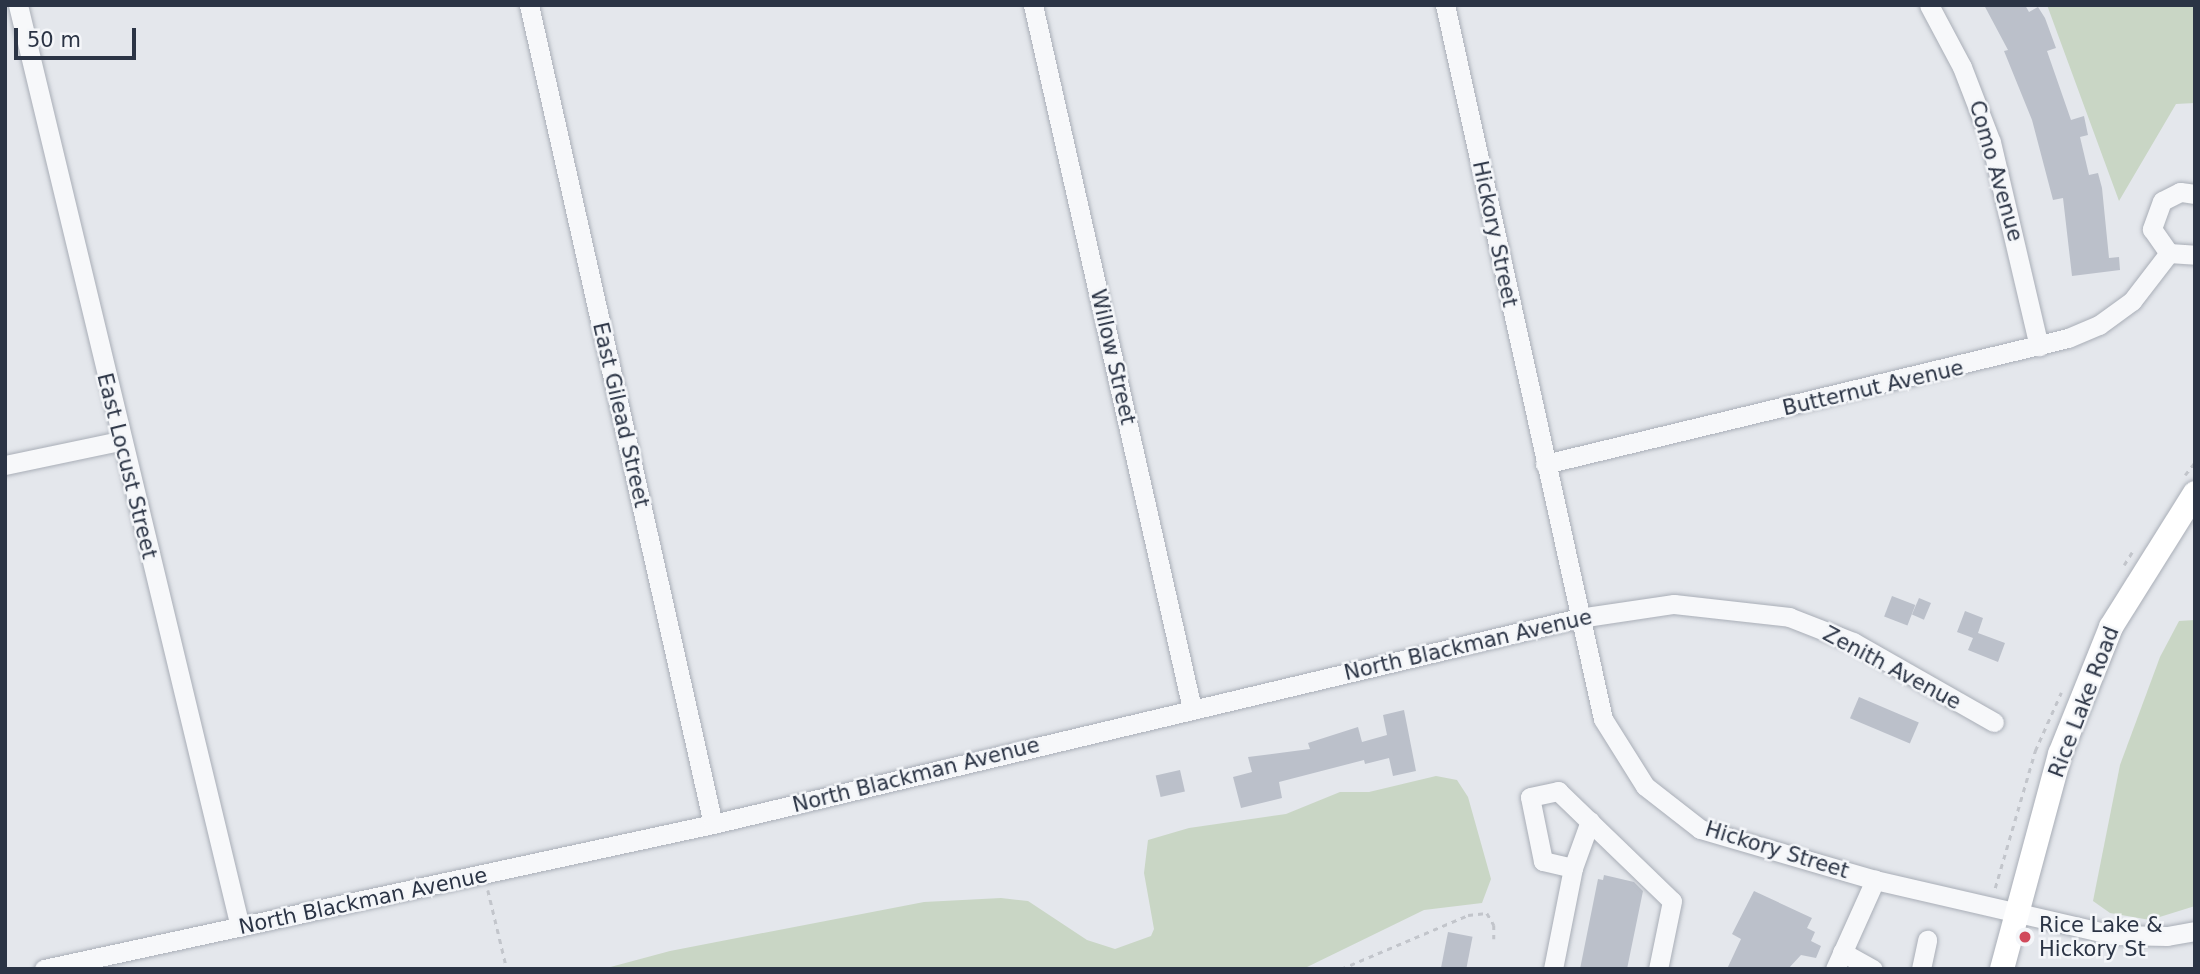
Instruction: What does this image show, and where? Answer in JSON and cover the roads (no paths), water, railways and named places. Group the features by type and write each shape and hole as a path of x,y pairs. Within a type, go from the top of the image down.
{"main road":[{"name":"Rice Lake Road","path":"2002,969 2060,754 2111,627 2195,494"}],"street":[{"name":"East Locust Street","path":"18,5 120,441 240,927"},
{"name":"East Gilead Street","path":"529,5 713,824"},
{"name":"Willow Street","path":"1033,5 1192,709"},
{"name":"Hickory Street","path":"1445,5 1603,719 1625,759 1673,811 1700,829 1875,880 2016,916 2114,935 2167,936 2195,931"},
{"name":"Como Avenue","path":"1929,5 1962,67 1991,142 2039,346"},
{"path":"2195,194 2170,195 2155,209 2152,229 2169,253 2195,255"},
{"name":"Butternut Avenue","path":"1545,464 2039,346 2099,325 2132,301 2169,253"},
{"path":"5,465 120,441"},
{"name":"North Blackman Avenue","path":"44,969 484,876 713,824 1579,618 1674,604 1736,608 1789,617"},
{"name":"Zenith Avenue","path":"1789,617 1853,642 1994,722"},
{"path":"1573,867 1543,861 1530,797 1559,791 1672,901 1658,969"},
{"path":"1553,969 1573,867 1590,821"},
{"path":"1873,969 1845,955 1875,880"},
{"path":"1921,969 1927,940"}],"place":[{"name":"Rice Lake & Hickory St","path":"2025,937"}]}
